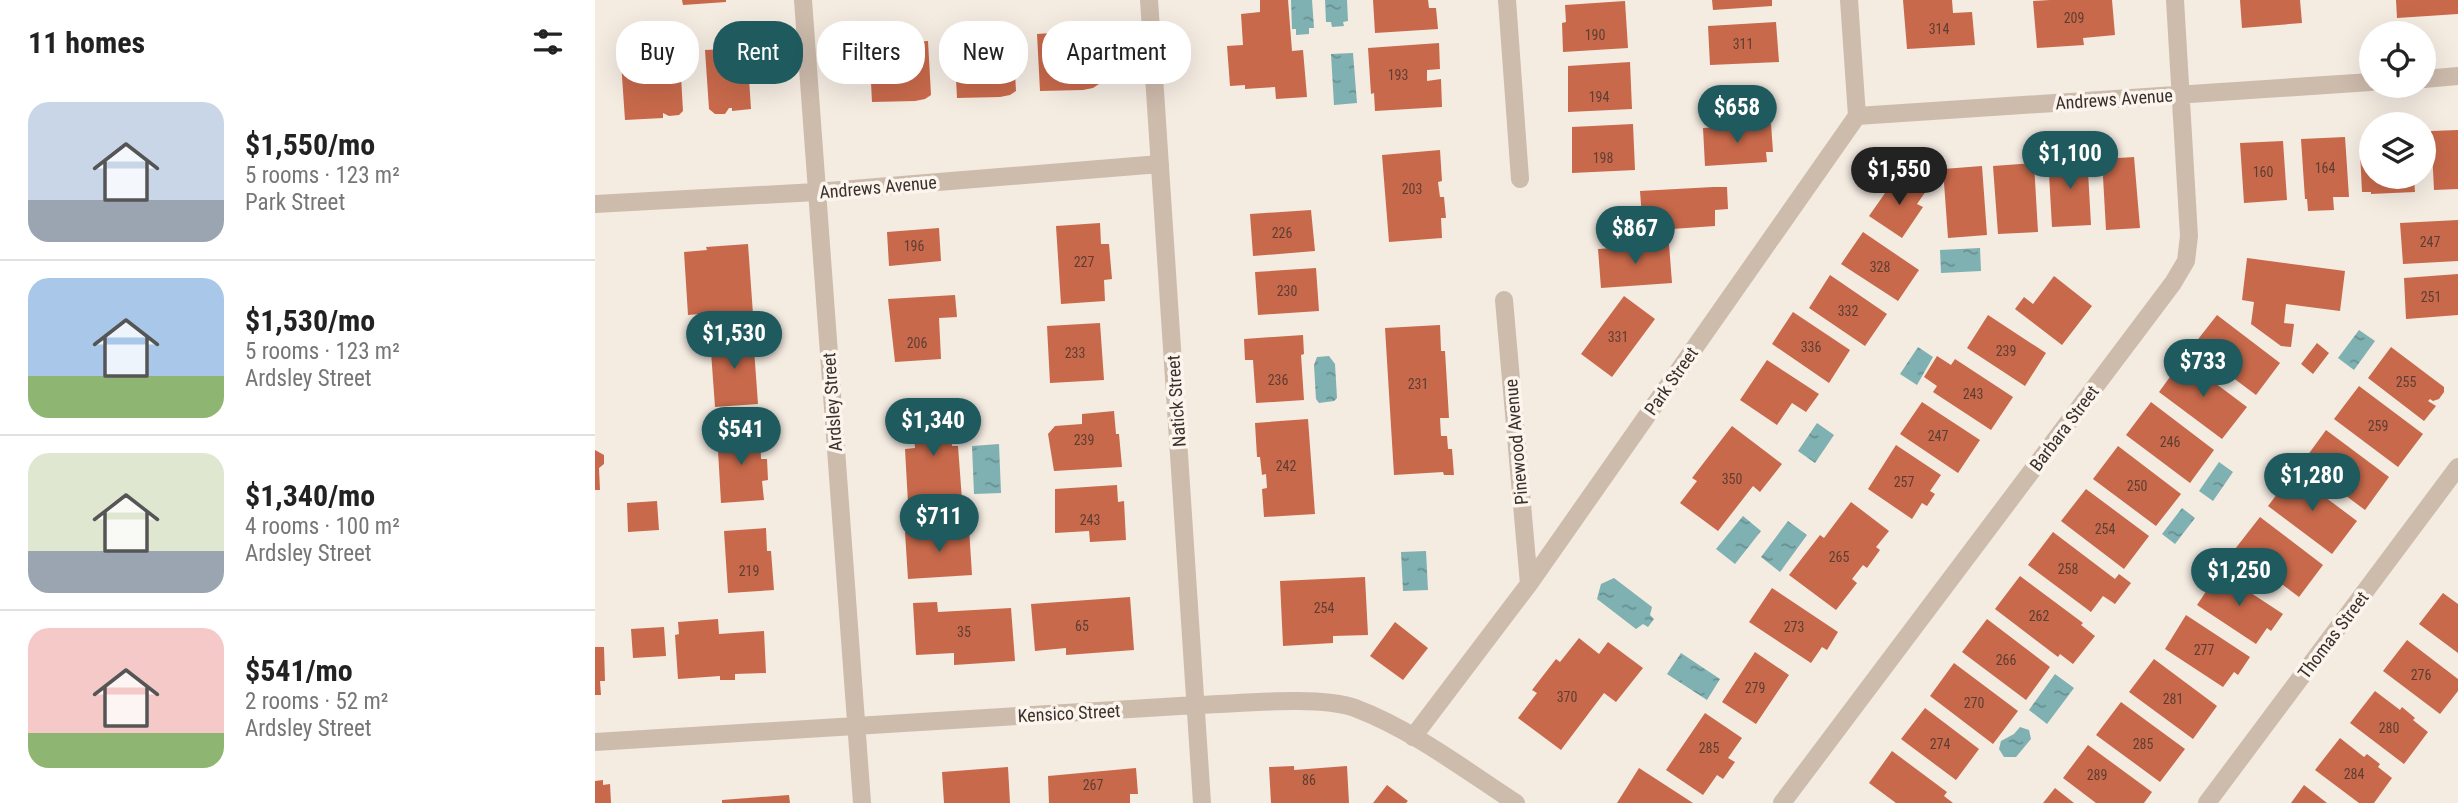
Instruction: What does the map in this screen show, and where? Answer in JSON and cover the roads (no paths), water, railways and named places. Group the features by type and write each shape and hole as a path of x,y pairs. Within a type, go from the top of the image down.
{"street":[{"name":"Ardsley Street","path":"803,0 862,803"},
{"name":"Natick Street","path":"1149,0 1202,803"},
{"path":"1507,0 1520,179"},
{"path":"1849,0 1857,116"},
{"name":"Barbara Street","path":"1782,803 2165,294 2186,261 2189,236 2175,0"},
{"path":"2436,78 2458,76"},
{"name":"Andrews Avenue","path":"1857,116 2359,83"},
{"name":"Park Street","path":"1413,737 1529,584 1857,116"},
{"name":"Andrews Avenue","path":"595,204 816,192 1160,164"},
{"name":"Pinewood Avenue","path":"1504,300 1529,584"},
{"name":"Thomas Street","path":"2207,803 2458,467"},
{"name":"Kensico Street","path":"595,743 1196,705 1326,703 1354,708 1413,737 1516,803"}],"water":[{"path":"1291,0 1312,0 1314,28 1309,28 1309,34 1296,35 1296,29 1292,29"},
{"path":"1325,0 1347,0 1348,21 1343,22 1344,26 1332,27 1331,22 1326,22"},
{"path":"1353,53 1357,103 1334,105 1331,54"},
{"path":"1980,248 1981,271 1941,273 1940,250"},
{"path":"2359,330 2375,341 2354,370 2338,358"},
{"path":"1918,347 1933,357 1917,385 1900,374"},
{"path":"1329,356 1335,364 1337,398 1319,403 1316,399 1314,365 1317,357"},
{"path":"1817,423 1834,435 1815,463 1798,451"},
{"path":"999,444 1001,493 974,494 972,446"},
{"path":"2219,462 2233,472 2213,501 2199,491"},
{"path":"2182,508 2195,518 2175,544 2162,534"},
{"path":"1743,516 1761,531 1735,564 1716,549"},
{"path":"1788,521 1807,535 1780,572 1761,557"},
{"path":"1426,551 1428,590 1403,591 1401,552"},
{"path":"1614,578 1652,607 1650,615 1654,619 1648,627 1643,624 1636,629 1597,599 1601,584"},
{"path":"1681,653 1720,679 1707,700 1667,674"},
{"path":"2055,674 2074,688 2047,724 2029,710"},
{"path":"2020,727 2029,730 2031,739 2016,757 2004,757 1999,749 2001,741"}]}
